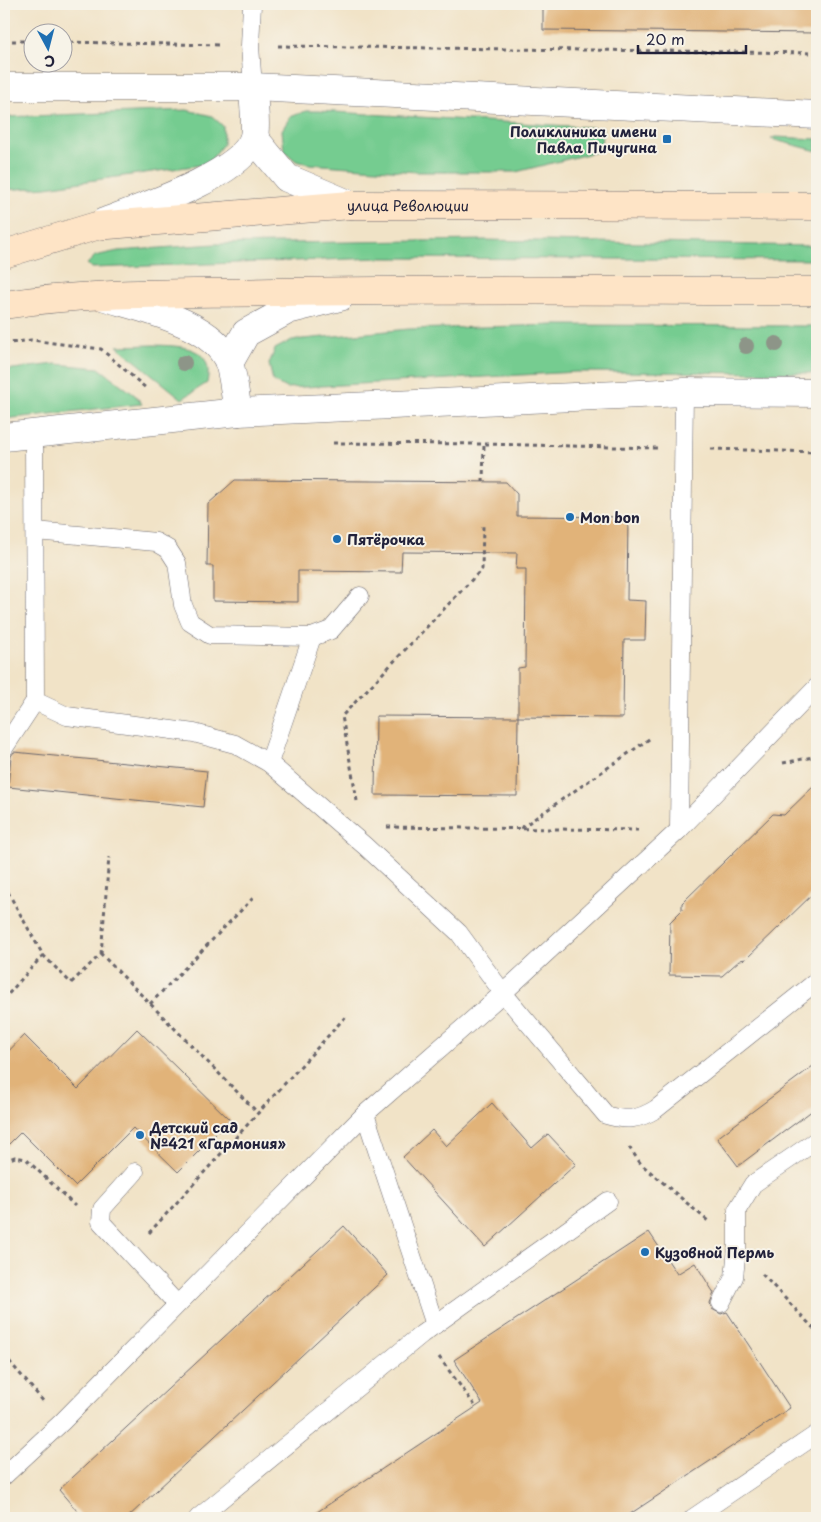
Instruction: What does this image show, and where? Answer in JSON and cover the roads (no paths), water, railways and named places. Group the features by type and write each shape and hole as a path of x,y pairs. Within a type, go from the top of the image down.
{"main road":[{"name":"улица Революции","path":"4,254 96,226 351,205 817,206"},
{"path":"4,305 43,299 101,296 364,290 817,291"}],"street":[{"path":"4,87 254,87 817,115"},
{"path":"96,226 199,184 235,162 254,138 254,87"},
{"path":"254,138 287,178 351,205"},
{"path":"229,363 246,333 288,310 364,290"},
{"path":"101,296 167,315 214,341 229,363 238,412"},
{"path":"4,437 34,432 238,412 684,392 817,393"}],"lane":[{"path":"252,4 250,46 254,87"},
{"path":"679,830 684,392"},
{"path":"4,748 35,701 34,432"},
{"path":"35,531 156,542 168,549 177,563 183,605 190,622 210,635 312,637 331,630 360,596"},
{"path":"269,763 312,637"},
{"path":"4,1476 62,1422 364,1114 502,994 679,830 817,687"},
{"path":"35,701 67,716 194,733 236,744 269,763 458,932 502,994 606,1115 623,1120 645,1115 656,1109 817,981"},
{"path":"364,1114 429,1329"},
{"path":"721,1303 734,1277 737,1249 737,1210 753,1184 817,1140"},
{"path":"135,1172 102,1209 101,1222 177,1304"},
{"path":"198,1518 429,1329 608,1201"},
{"path":"693,1518 817,1434"}],"place":[{"name":"Поликлиника имени Павла Пичугина","path":"667,139"},
{"name":"Mon bon","path":"570,517"},
{"name":"Пятёрочка","path":"337,539"},
{"name":"Детский сад №421 «Гармония»","path":"140,1135"},
{"name":"Кузовной Пермь","path":"645,1252"}]}
